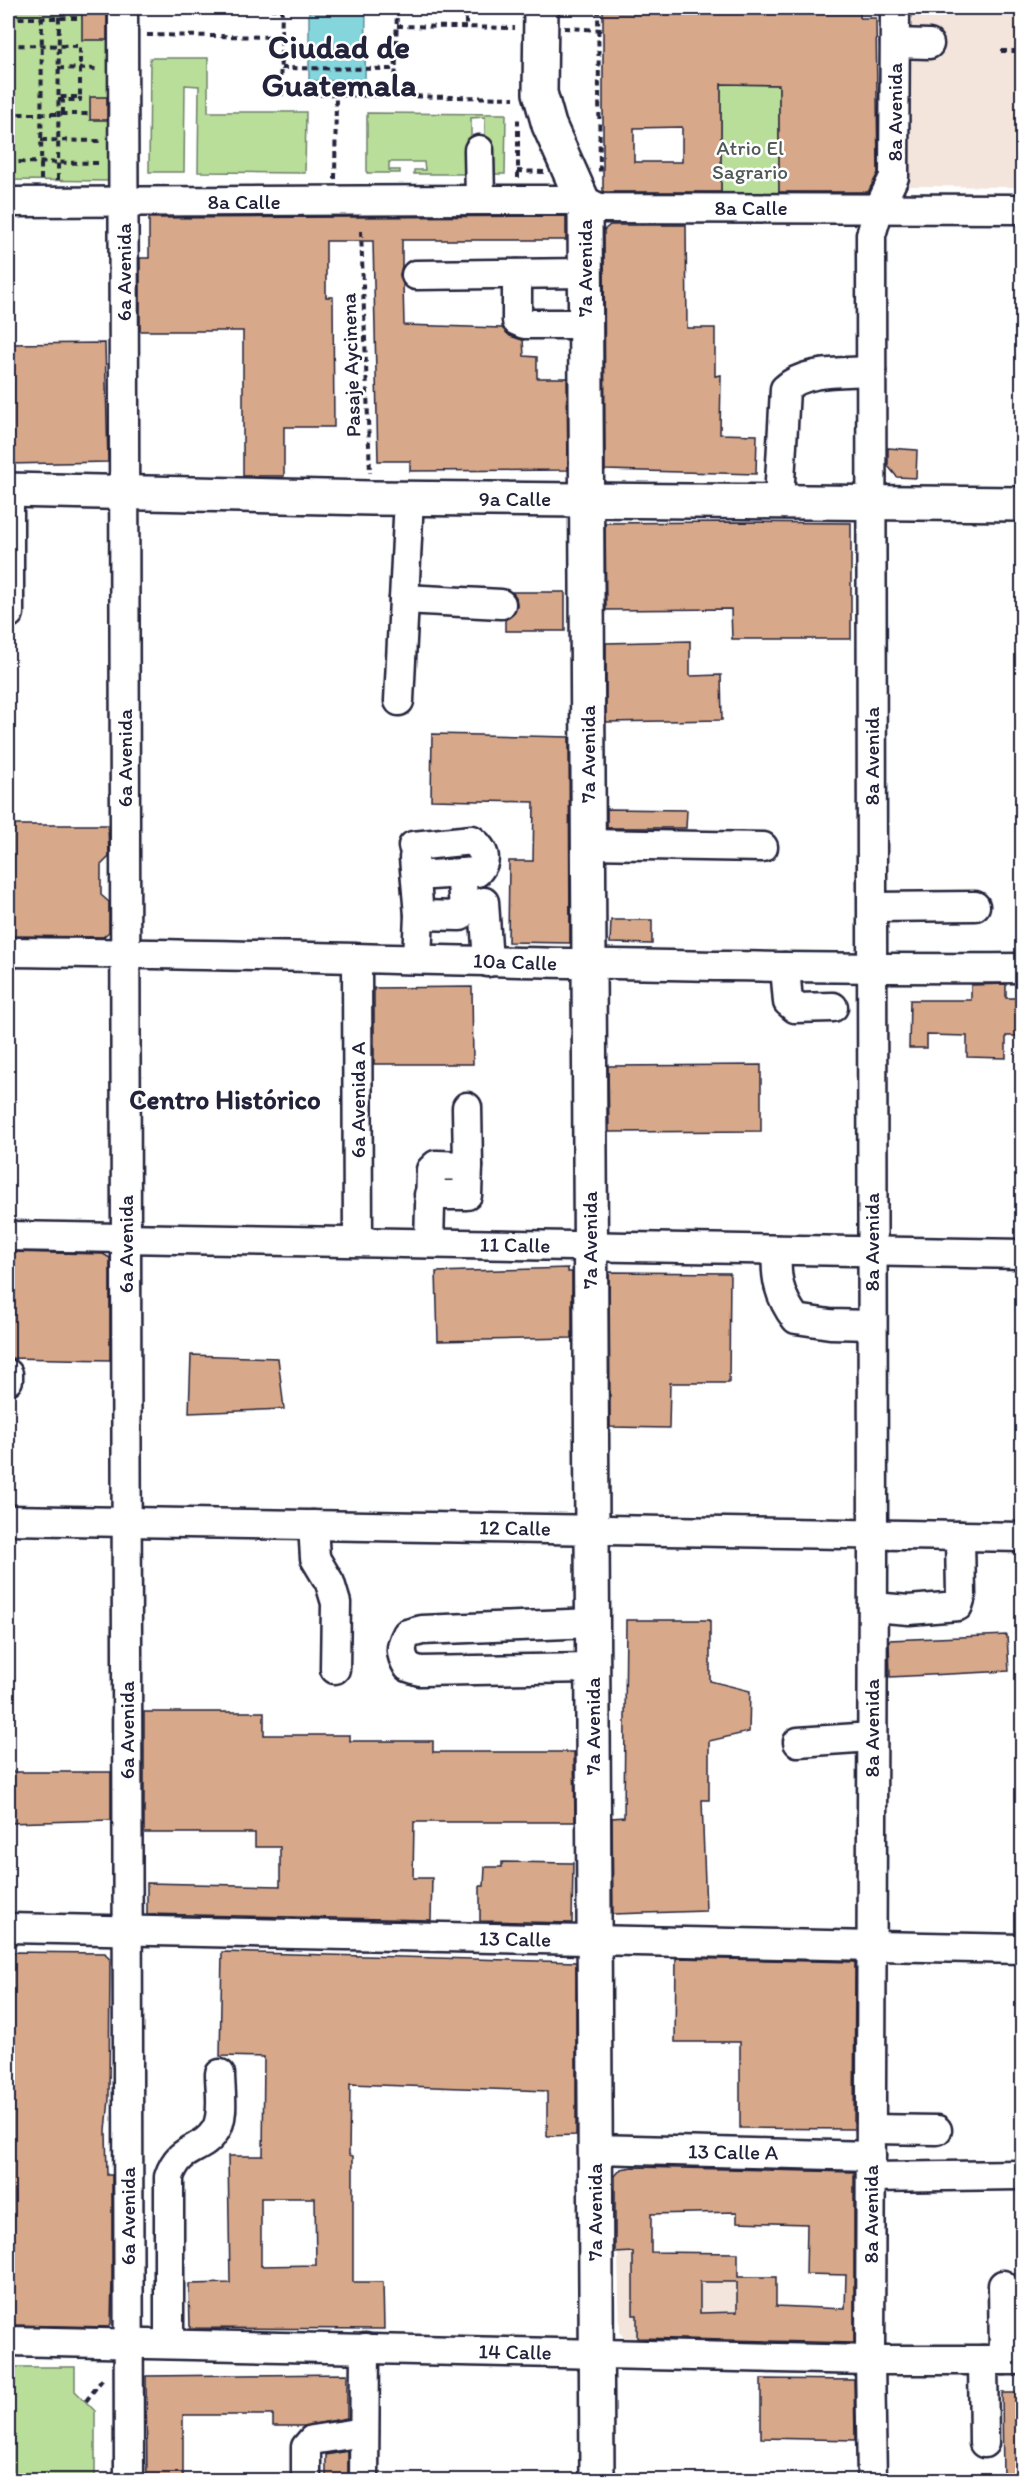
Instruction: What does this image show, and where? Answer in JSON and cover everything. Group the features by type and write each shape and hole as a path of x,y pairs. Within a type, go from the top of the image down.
{"main road":[{"name":"7a Avenida","path":"545,21 539,81 542,100 552,132 591,204 585,206 585,324 597,2481"},
{"name":"9a Calle","path":"8,490 371,498 1023,504"}],"street":[{"name":"8a Avenida","path":"872,2481 870,2360 873,1606 871,235 879,208 894,177 895,8"},
{"name":"6a Avenida","path":"123,17 129,2481"},
{"path":"895,43 929,44"},
{"path":"479,150 480,200"},
{"name":"8a Calle","path":"8,202 480,200 591,204 1023,209"},
{"path":"416,275 585,273"},
{"path":"517,274 516,321 524,324 585,324"},
{"path":"778,500 785,389 791,383 804,377 871,371"},
{"path":"8,490 9,613"},
{"path":"399,701 409,498"},
{"path":"404,599 501,604"},
{"path":"416,876 477,872 484,865 485,855 481,847 472,840 413,837 416,876 419,915 417,958"},
{"path":"588,844 763,847"},
{"path":"419,915 460,916 464,908 461,873"},
{"path":"484,902 488,962"},
{"path":"873,908 975,906"},
{"name":"10a Calle","path":"8,952 357,959 417,958 488,962 873,969 1023,968"},
{"name":"6a Avenida A","path":"357,959 358,1241"},
{"path":"785,967 788,1002 795,1008 833,1007"},
{"path":"429,1243 429,1195 466,1195 468,1166 466,1107"},
{"name":"11 Calle","path":"8,1236 1023,1254"},
{"path":"777,1250 778,1285 786,1306 796,1319 830,1324 872,1325"},
{"path":"8,1374 8,1380"},
{"name":"12 Calle","path":"8,1520 1023,1537"},
{"path":"313,1525 315,1558 330,1583 336,1603 335,1669"},
{"path":"873,1606 909,1610 958,1606 961,1596 960,1536"},
{"path":"592,1668 420,1671 408,1667 401,1657 401,1644 408,1634 422,1630 593,1623"},
{"path":"798,1742 872,1737"},
{"name":"13 Calle","path":"8,1928 406,1930 594,1940 1023,1949"},
{"path":"169,2344 169,2177 174,2163 216,2130 220,2116 220,2074"},
{"path":"871,2154 937,2130"},
{"name":"13 Calle A","path":"595,2149 871,2154"},
{"path":"871,2154 1020,2175"},
{"path":"984,2443 1003,2360 1003,2285"},
{"name":"14 Calle","path":"8,2341 870,2360 1003,2360"},
{"path":"364,2481 365,2348"},
{"path":"306,2481 306,2447 312,2440 364,2432"}],"path":[{"path":"42,8 41,162 49,202"},
{"path":"49,202 58,163 61,114 58,68 59,8"},
{"path":"123,17 215,8 282,8 280,94 542,100"},
{"path":"395,96 396,8"},
{"path":"466,8 466,27"},
{"path":"591,204 601,30 598,8"},
{"path":"123,17 281,38"},
{"path":"8,18 82,18"},
{"path":"397,26 466,27 545,21 601,30"},
{"path":"8,45 80,46 80,98 60,99"},
{"path":"1001,51 1023,51"},
{"path":"58,68 97,69"},
{"path":"280,68 395,69"},
{"path":"334,201 336,94"},
{"path":"8,114 90,114"},
{"path":"41,140 101,141"},
{"path":"8,162 101,163"},
{"name":"Pasaje Aycinena","path":"361,231 371,498"},
{"path":"86,2401 109,2371"}],"shaded area":[{"path":"910,8 1022,8 1022,187 909,186"},
{"path":"694,2252 693,2282 737,2282 737,2341 625,2339 620,2333 618,2253"}],"green space":[{"path":"8,8 116,8 115,181 8,180"},
{"path":"150,58 208,58 208,112 306,112 305,173 198,172 199,86 185,85 184,172 149,172"},
{"name":"Atrio El Sagrario","path":"721,84 779,85 779,194 721,194"},
{"path":"367,113 506,114 505,174 485,174 485,117 471,118 471,174 414,174 414,170 425,170 424,162 389,162 389,170 400,170 400,173 367,173"},
{"path":"8,2367 75,2367 75,2391 95,2411 95,2480 8,2480"}],"water":[{"path":"309,8 366,8 365,81 309,81"}],"building":[{"path":"82,8 107,8 107,40 82,40"},
{"path":"603,8 860,8 860,18 876,18 878,173 868,192 779,192 779,85 721,84 721,192 603,192","holes":["682,127 682,162 634,162 634,128"]},
{"path":"90,97 107,97 107,120 90,120"},
{"path":"566,216 566,240 402,240 400,275 403,284 404,325 502,328 510,336 523,340 524,356 537,357 537,378 567,378 568,470 410,471 410,461 378,461 373,241 326,241 326,297 333,297 334,427 284,427 284,476 243,476 243,331 140,331 140,258 149,258 149,218"},
{"path":"610,225 686,225 687,328 715,328 715,376 721,375 720,434 757,435 756,474 605,470 604,230"},
{"path":"105,343 108,462 8,464 8,344"},
{"path":"888,448 917,450 916,478 897,477 888,466"},
{"path":"605,523 851,523 851,639 732,639 731,609 606,610"},
{"path":"512,592 565,592 565,631 505,631 505,620 514,613 517,605 516,597"},
{"path":"690,641 690,676 721,675 722,720 606,722 606,643"},
{"path":"432,734 569,737 570,943 508,942 509,861 533,861 534,802 431,800"},
{"path":"607,809 687,810 686,828 607,828"},
{"path":"8,825 108,825 109,857 101,865 101,895 109,902 109,932 103,937 8,936"},
{"path":"611,920 652,920 652,944 610,943"},
{"path":"1006,984 1006,998 1023,998 1023,1036 1006,1036 1006,1058 967,1057 967,1036 927,1035 927,1048 909,1048 910,1000 971,1000 971,985"},
{"path":"472,987 473,1064 374,1064 374,988"},
{"path":"761,1065 761,1131 609,1132 608,1066"},
{"path":"8,1252 103,1254 110,1258 110,1360 8,1358"},
{"path":"568,1268 568,1272 572,1272 572,1338 438,1341 436,1272"},
{"path":"609,1272 730,1273 729,1383 670,1383 669,1428 610,1427"},
{"path":"191,1355 278,1358 284,1409 189,1413"},
{"path":"626,1620 710,1620 710,1681 750,1691 749,1732 709,1741 709,1800 702,1800 706,1911 613,1914 612,1818 624,1817"},
{"path":"1007,1635 1009,1671 890,1677 889,1640"},
{"path":"144,1712 264,1712 264,1735 350,1735 350,1741 433,1741 433,1752 574,1752 575,1822 414,1822 413,1878 432,1878 431,1920 147,1914 147,1883 280,1886 280,1847 255,1847 255,1833 144,1833"},
{"path":"8,1772 111,1772 111,1820 8,1823"},
{"path":"502,1862 573,1863 572,1923 480,1921 480,1886 484,1886 485,1867 502,1867"},
{"path":"8,1952 105,1953 110,1960 109,2099 106,2131 107,2175 112,2175 112,2277 111,2324 108,2327 8,2325 8,2097 12,2097 13,2061 8,2061"},
{"path":"222,1952 576,1962 576,2135 547,2136 547,2091 350,2084 349,2155 353,2156 353,2282 383,2282 384,2329 190,2328 189,2284 230,2283 228,2156 263,2156 264,2057 220,2056","holes":["261,2198 315,2198 316,2265 261,2266"]},
{"path":"676,1958 855,1962 854,2129 740,2128 740,2042 675,2042"},
{"path":"633,2167 854,2172 854,2343 637,2338 637,2315 633,2315 633,2252 615,2253 615,2176 621,2169","holes":["737,2212 737,2222 807,2224 806,2274 846,2275 845,2309 776,2306 776,2277 738,2277 738,2253 651,2252 651,2214","700,2282 737,2282 737,2312 700,2313"]},
{"path":"347,2374 347,2418 305,2426 273,2426 273,2415 183,2415 183,2481 147,2481 146,2376"},
{"path":"761,2379 854,2380 855,2440 761,2438"},
{"path":"1002,2393 1023,2393 1023,2481 1003,2481"},
{"path":"348,2451 348,2481 326,2481 326,2455"}],"district":[{"name":"Ciudad de Guatemala","path":"339,65"},
{"name":"Centro Histórico","path":"225,1100"}]}
